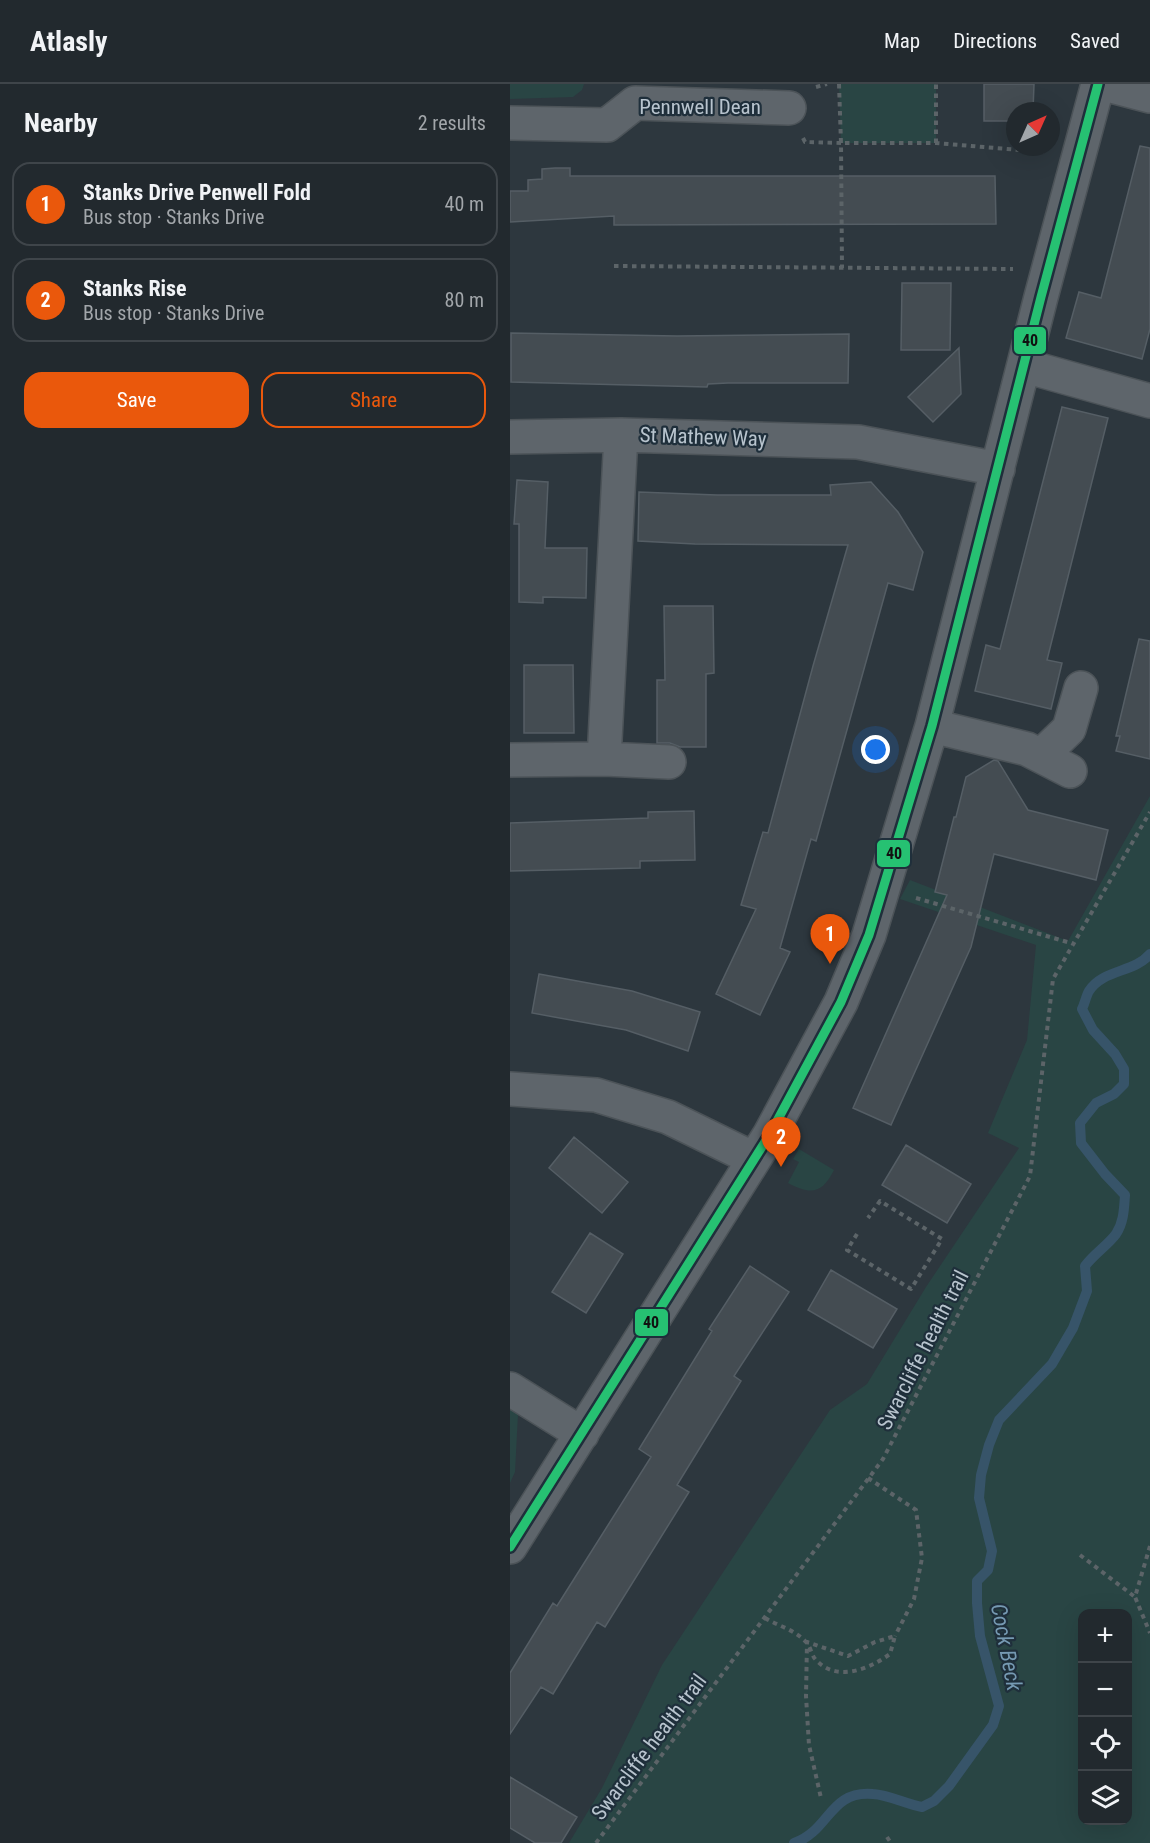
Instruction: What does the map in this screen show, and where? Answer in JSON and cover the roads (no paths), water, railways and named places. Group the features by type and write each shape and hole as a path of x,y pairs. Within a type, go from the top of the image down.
{"street":[{"path":"510,1547 775,1124 841,1002 869,935 932,726 1098,84"},
{"path":"1104,84 1150,96"},
{"name":"Pennwell Dean","path":"510,123 607,125 635,103 789,108"},
{"path":"1025,366 1150,401"},
{"path":"510,437 621,435"},
{"name":"St Mathew Way","path":"604,759 621,435 858,442 998,469"},
{"path":"1041,756 1069,729 1081,688"},
{"path":"932,726 1027,749 1070,771"},
{"path":"510,760 604,759 669,762"},
{"path":"510,1089 596,1095 668,1117 754,1159"},
{"path":"510,1389 582,1434"}],"waterway":[{"name":"Cock Beck","path":"794,1843 815,1830 847,1798 858,1794 879,1795 922,1807 934,1801 949,1786 993,1725 999,1706 980,1636 977,1603 977,1581 988,1570 992,1551 979,1498 981,1475 999,1420 1052,1364 1073,1328 1087,1291 1085,1266 1113,1238 1121,1225 1125,1195 1081,1143 1080,1123 1096,1103 1114,1094 1124,1084 1124,1069 1115,1054 1093,1030 1082,1009 1088,993 1095,984 1110,975 1136,965 1150,954"}],"place":[{"name":"Stanks Drive Penwell Fold","path":"830,964"},
{"name":"Stanks Rise","path":"781,1167"}]}
